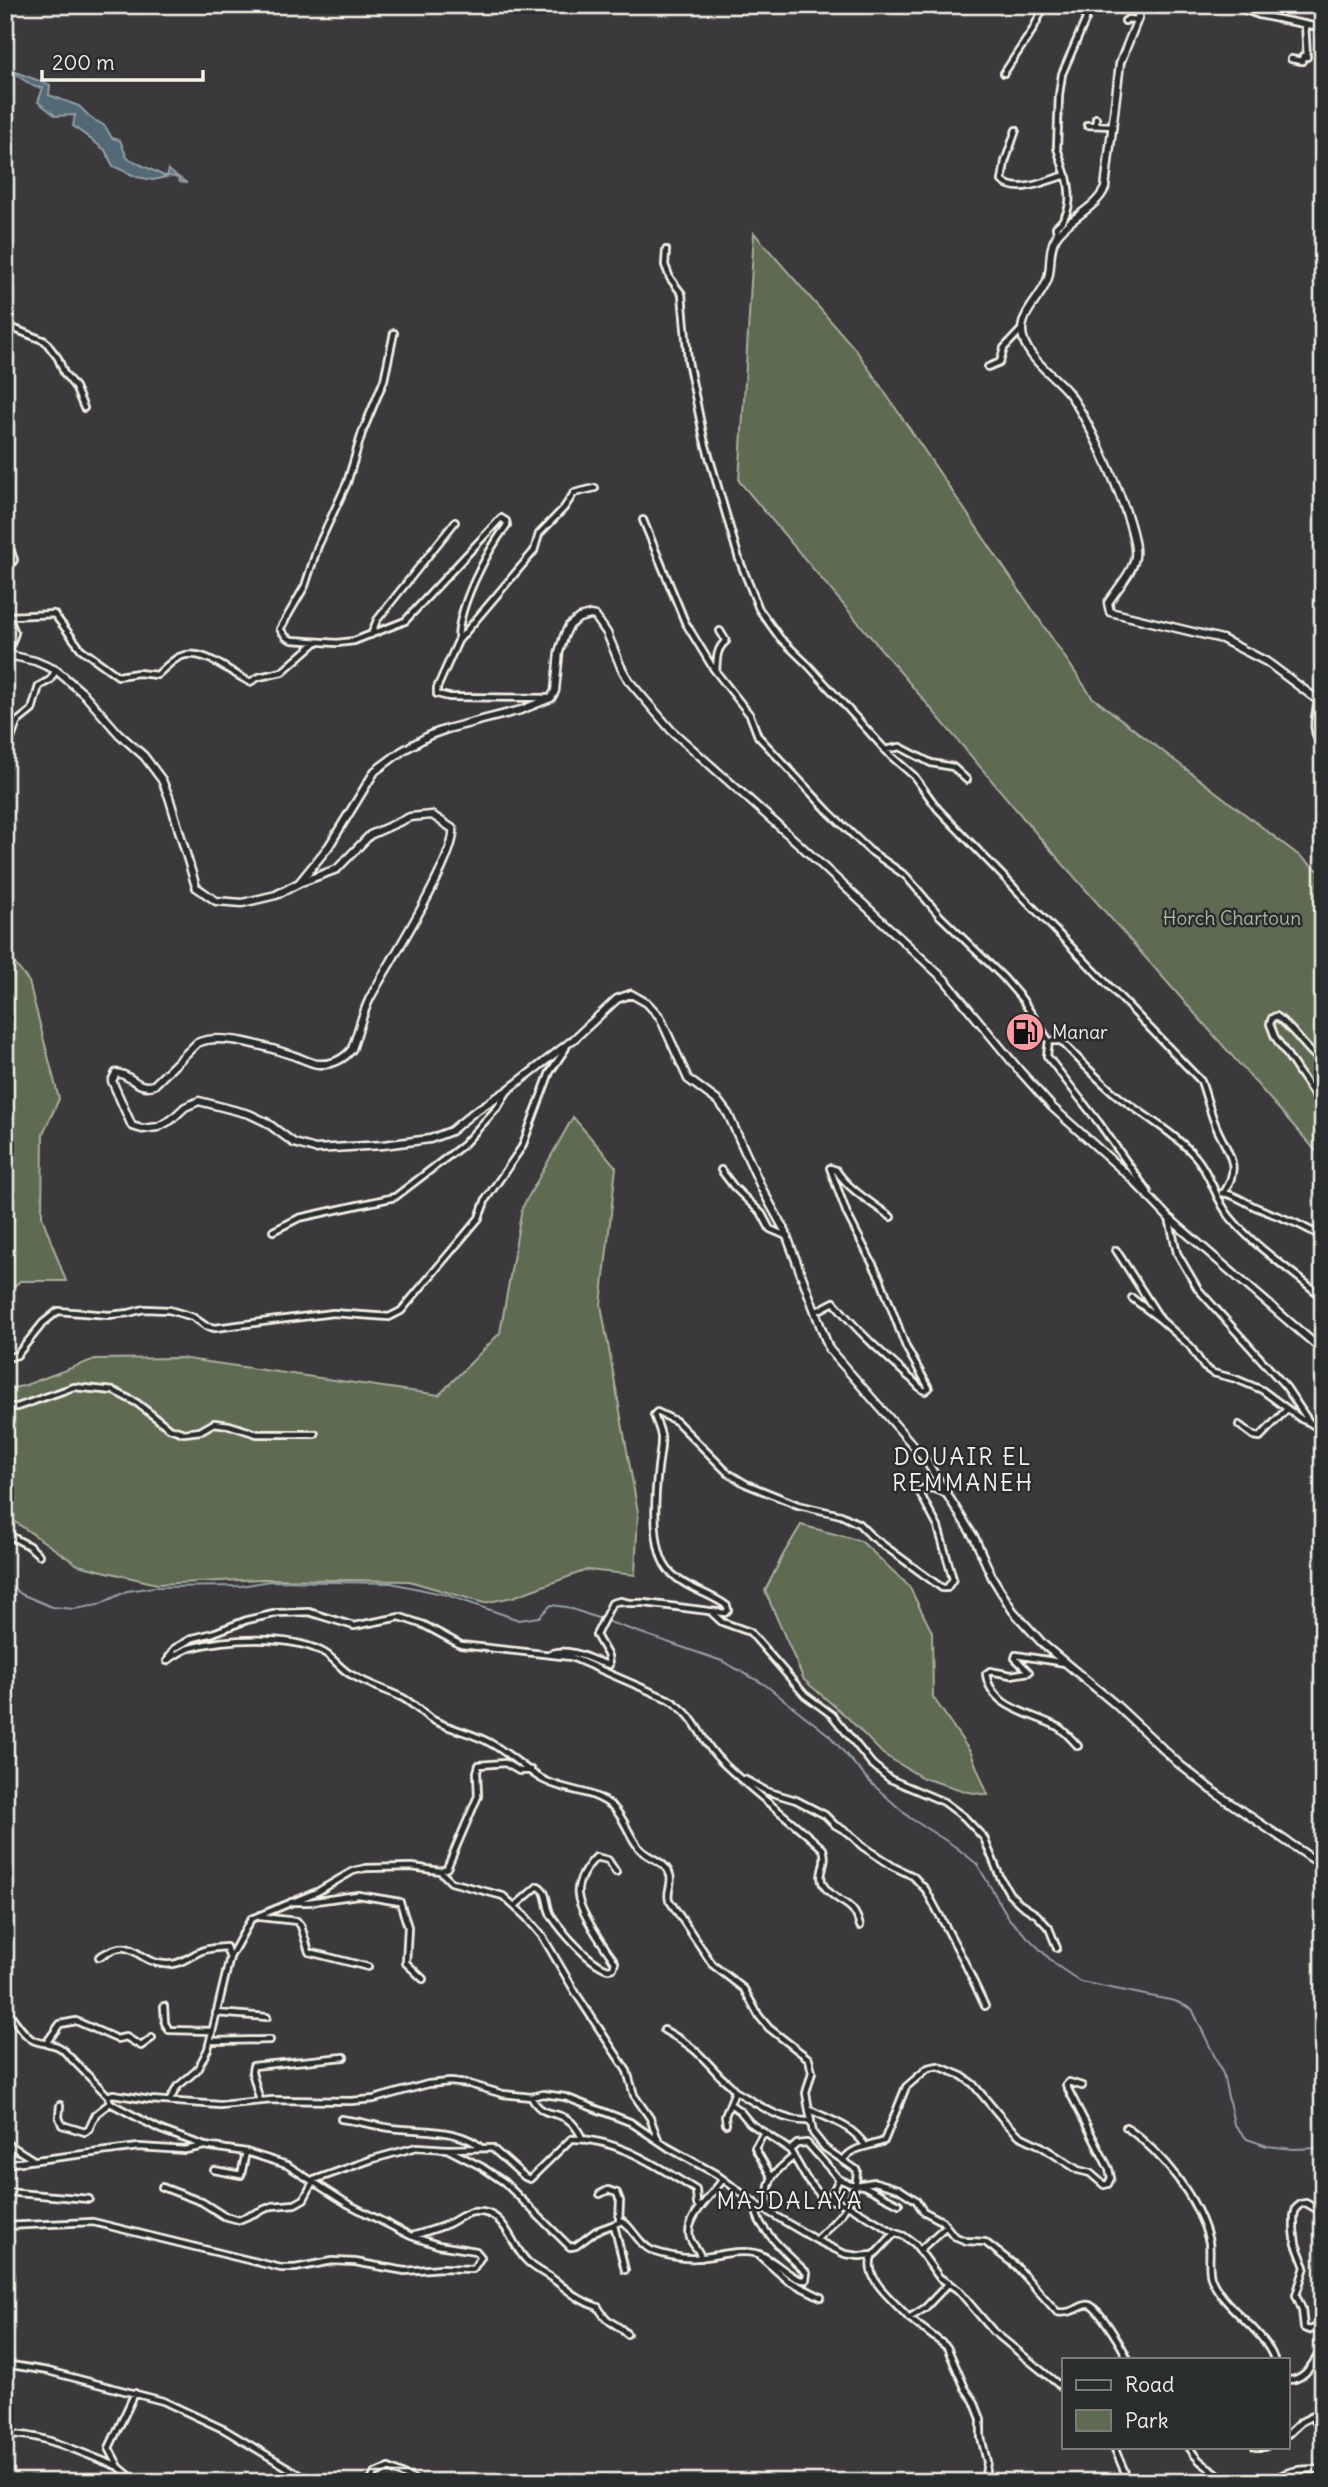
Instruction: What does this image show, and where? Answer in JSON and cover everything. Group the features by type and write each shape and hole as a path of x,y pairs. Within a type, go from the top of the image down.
{"street":[{"path":"1004,73 1032,31 1045,5"},
{"path":"988,367 1000,362 1004,348 1022,329 1048,279 1050,256 1057,235 1056,227 1064,220 1069,210 1069,183 1057,148 1059,95 1062,74 1086,19 1083,5"},
{"path":"1057,235 1104,192 1120,63 1140,5"},
{"path":"1231,5 1259,15 1323,28"},
{"path":"1125,22 1128,19 1137,20"},
{"path":"1291,59 1302,61 1303,56 1307,57 1306,24"},
{"path":"1096,118 1096,125"},
{"path":"1087,125 1113,126"},
{"path":"1016,130 1005,162 1002,181 1009,187 1021,188 1066,176"},
{"path":"666,250 666,265 670,278 682,294 688,361 719,497 759,609 780,638 885,750 914,776 939,809 1200,1081 1218,1132 1234,1166 1229,1184 1221,1194"},
{"path":"5,325 45,341 75,387 84,408"},
{"path":"1022,329 1031,352 1068,391 1113,476 1118,491 1134,543 1135,556 1108,603 1110,612 1222,639 1267,662 1320,702 1313,725 1323,750"},
{"path":"394,333 384,380 362,433 347,483 318,546 305,586 280,629 292,640 315,643 354,641 405,621 501,518 507,525 492,545 476,579 462,618 458,641 437,688 437,694 551,698"},
{"path":"458,641 534,551 539,534 564,508 574,493 595,488"},
{"path":"643,520 681,613 696,642 750,715 758,736 828,812 869,850 906,876 940,916 1022,999 1049,1041 1047,1056 1099,1123 1153,1200"},
{"path":"371,636 377,620 455,522"},
{"path":"5,547 11,551 14,560 5,572"},
{"path":"5,609 15,633 6,654 35,661 56,670 84,694 119,734 144,756 162,780 197,887 216,901 242,903 276,895 337,869 370,835 410,817 432,815 447,824 454,833 428,895 369,1001 348,1054 335,1062 319,1064 232,1040 203,1040 154,1086 142,1087 125,1074 114,1075 112,1081 132,1126 142,1129 158,1127 199,1101 259,1119 294,1143 307,1148 383,1145 443,1135 508,1090 574,1039 617,999 631,995 647,1003 660,1017 688,1079 719,1102 728,1114 787,1237 829,1349 925,1459 975,1539 992,1577 1013,1611 1044,1645 1115,1704 1170,1757 1207,1787 1323,1866"},
{"path":"10,616 54,614 81,649 118,676 138,673 157,675 178,657 192,655 201,656 250,682 258,677 282,672 315,643"},
{"path":"299,883 329,846 368,780 384,763 430,735 522,710 551,698 555,691 559,652 569,626 584,616 595,616 607,633 629,681 671,730 945,980 1052,1107 1169,1218 1323,1351"},
{"path":"716,672 720,646 726,641 720,631"},
{"path":"5,748 17,722 33,709 39,686 50,680 56,670"},
{"path":"885,750 900,747 931,763 953,767 967,780"},
{"path":"1323,1063 1291,1032 1283,1020 1276,1016 1272,1018 1270,1024 1275,1037 1323,1108"},
{"path":"5,1353 11,1357 17,1355 43,1323 58,1311 108,1315 144,1309 169,1310 193,1317 206,1326 215,1328 333,1313 384,1318 396,1314 409,1303 479,1218 486,1199 522,1147 550,1072 574,1039"},
{"path":"1049,1041 1061,1041 1123,1100 1164,1128 1190,1151 1221,1194 1230,1217 1265,1251 1323,1298"},
{"path":"273,1231 299,1218 395,1197 452,1154 498,1107 508,1090"},
{"path":"814,1312 834,1302 869,1343 912,1379 921,1390 929,1388 906,1346 880,1278 847,1214 830,1168 836,1170 855,1191 891,1217"},
{"path":"721,1170 762,1214 770,1229 787,1237"},
{"path":"1221,1194 1287,1218 1323,1238"},
{"path":"1169,1218 1177,1253 1198,1290 1286,1387 1310,1423"},
{"path":"1116,1250 1161,1320"},
{"path":"1132,1298 1190,1346 1204,1367 1211,1372 1253,1385 1323,1431"},
{"path":"5,1407 17,1407 74,1387 114,1391 137,1403 169,1428 184,1433 200,1431 214,1423 257,1434 315,1434"},
{"path":"1239,1425 1254,1436 1260,1437 1287,1409"},
{"path":"552,1653 574,1651 609,1665 608,1656 596,1635 612,1603 620,1601 725,1613 727,1606 717,1598 696,1590 670,1573 661,1553 656,1530 661,1435 654,1416 657,1412 676,1421 727,1473 746,1485 799,1506 841,1515 859,1524 871,1536 942,1588 947,1588 953,1579 937,1527 920,1493 922,1489 937,1489 950,1496"},
{"path":"5,1533 29,1546 39,1555"},
{"path":"816,2240 842,2216 856,2185 857,2170 821,2145 813,2133 806,2093 812,2071 809,2059 769,2028 744,1989 717,1969 709,1959 669,1900 667,1892 671,1878 665,1866 641,1850 617,1811 591,1793 550,1783 513,1761 494,1745 433,1720 407,1700 350,1675 331,1657 314,1648 281,1642 233,1642 189,1648 167,1661 175,1648 193,1638 247,1620 300,1611 320,1614 354,1626 400,1617 411,1619 470,1647 552,1653 571,1657 668,1699 682,1708 694,1720 715,1755 823,1849 826,1859 821,1875 822,1883 830,1893 853,1908 860,1926"},
{"path":"710,1611 722,1622 750,1632 806,1695 832,1715 851,1741 881,1771 911,1790 944,1802 964,1817 984,1838 1009,1893 1049,1928 1057,1948"},
{"path":"1066,1664 1016,1655 1015,1658 1029,1672 1011,1675 990,1671 986,1674 988,1687 1010,1706 1060,1728 1079,1746"},
{"path":"440,1871 447,1867 478,1796 479,1765 505,1763 519,1772 531,1770"},
{"path":"737,1775 766,1791 796,1800 825,1815 862,1846 913,1876 926,1890 985,2006"},
{"path":"515,1906 538,1886 542,1887 546,1894 545,1902 558,1925 590,1958 608,1969 613,1968 615,1962 577,1897 579,1883 596,1857 608,1860 616,1872"},
{"path":"170,2100 177,2087 197,2070 208,2049 230,1957 247,1922 331,1885 353,1871 366,1868 412,1867 440,1871 451,1882 502,1896 515,1906 543,1937 627,2071 636,2100 650,2119 659,2140"},
{"path":"290,1902 358,1895 400,1902 408,1927 406,1962 423,1979"},
{"path":"255,1917 297,1921 302,1926 309,1952 368,1966"},
{"path":"99,1957 114,1947 131,1949 160,1964 176,1964 201,1951 226,1947 230,1957"},
{"path":"164,2006 165,2023 169,2030 212,2031"},
{"path":"5,2007 27,2036 34,2041 55,2044 62,2049 108,2096 110,2104 161,2130 205,2146 246,2152 288,2165 348,2204 411,2236 438,2245 476,2250 481,2256 473,2269 405,2271 355,2262 332,2261 281,2268 93,2222 5,2226"},
{"path":"216,2013 267,2017"},
{"path":"47,2043 60,2024 76,2021 117,2039 126,2037 141,2046 152,2038"},
{"path":"664,2030 695,2048 735,2091 763,2109 809,2121"},
{"path":"210,2041 270,2040"},
{"path":"260,2101 251,2072 253,2066 344,2057"},
{"path":"844,2159 864,2145 884,2141 906,2087 928,2068 939,2066 973,2084 1004,2122 1020,2136 1078,2170 1090,2173 1104,2185 1108,2184 1111,2178 1109,2169 1066,2085 1069,2082 1082,2087"},
{"path":"108,2096 113,2094 150,2100 220,2105 260,2101 362,2101 399,2094 428,2084 450,2082 531,2097 543,2094 573,2099 604,2114 630,2122 723,2179 760,2207 816,2240 852,2255 874,2255"},
{"path":"726,2124 725,2116 735,2091"},
{"path":"531,2097 535,2105 542,2110 568,2118 575,2124 582,2138"},
{"path":"60,2105 59,2117 62,2125 85,2132 96,2114 110,2104"},
{"path":"730,2104 790,2150 815,2190 829,2200 848,2205 895,2233 911,2239 939,2277 968,2300 993,2331 1062,2387"},
{"path":"810,2110 826,2119 846,2125 864,2145"},
{"path":"341,2119 401,2129 426,2130 472,2141 481,2148"},
{"path":"1126,2127 1163,2160 1191,2199 1207,2235 1212,2279 1239,2316 1264,2339 1274,2358"},
{"path":"764,2131 755,2148 771,2176"},
{"path":"162,2187 202,2202 224,2217 239,2220 272,2206 295,2204 304,2199 314,2180 416,2147 494,2150 525,2178 530,2179 571,2139 582,2138 633,2152 669,2172 696,2190 696,2204 700,2208"},
{"path":"5,2142 33,2160"},
{"path":"790,2150 797,2144 807,2143 839,2179 856,2185 883,2183 900,2189 916,2200 923,2211 946,2226 954,2236 966,2241 981,2240 1001,2254 1016,2266 1057,2312 1067,2313 1085,2305 1091,2306 1128,2358"},
{"path":"5,2162 139,2147 185,2150 205,2146"},
{"path":"447,2149 504,2182 570,2247 576,2246 596,2231 626,2223 642,2245 650,2250 687,2258 727,2253 757,2254 803,2281 808,2276 807,2273 776,2242 759,2220 760,2207"},
{"path":"214,2170 241,2175 246,2152"},
{"path":"769,2212 768,2191 771,2176 793,2157"},
{"path":"701,2258 689,2233 691,2221 723,2179"},
{"path":"829,2200 839,2179"},
{"path":"856,2185 899,2204"},
{"path":"600,2193 608,2190 617,2193 620,2201 617,2224 625,2270"},
{"path":"5,2192 89,2199"},
{"path":"1323,2213 1301,2203 1294,2216 1296,2244 1304,2267 1296,2295 1302,2309 1304,2328 1310,2330 1323,2324"},
{"path":"411,2236 439,2228 471,2212 487,2214 507,2228 517,2249 535,2268 583,2302 598,2307 604,2320 627,2334"},
{"path":"920,2250 946,2226"},
{"path":"895,2233 870,2260 875,2280 909,2318 947,2347 981,2419 981,2437 987,2462 984,2482"},
{"path":"757,2254 787,2280 821,2297"},
{"path":"909,2318 925,2308 949,2283"},
{"path":"1290,2380 1308,2371 1323,2348"},
{"path":"5,2364 48,2371 163,2401 210,2421 312,2482"},
{"path":"119,2467 109,2446 135,2393"},
{"path":"1290,2432 1323,2407"},
{"path":"1313,2416 1315,2421 1323,2420"},
{"path":"5,2434 23,2434 51,2440 119,2467 137,2482"},
{"path":"1114,2448 1129,2482"},
{"path":"1190,2448 1200,2462 1223,2477 1226,2482"},
{"path":"5,2451 5,2461"},
{"path":"370,2482 375,2473 389,2468 419,2482"},
{"path":"1271,2482 1284,2473 1307,2469 1323,2470"}],"green space":[{"name":"Horch Chartoun","path":"754,233 856,350 1092,697 1323,874 1323,1159 1041,839 739,481"},
{"path":"5,951 29,982 59,1099 43,1134 42,1217 66,1281 20,1281 5,1295"},
{"path":"573,1117 616,1167 601,1305 638,1512 635,1575 587,1570 513,1597 484,1603 409,1581 263,1579 157,1584 78,1565 5,1515 5,1389 23,1386 95,1359 180,1358 439,1395 500,1333 522,1208"},
{"path":"801,1525 861,1541 909,1586 932,1632 933,1697 971,1753 988,1795 968,1792 923,1778 883,1754 847,1717 804,1680 765,1591"}],"water":[{"path":"5,68 50,85 49,95 79,106 91,118 105,126 112,138 120,140 127,158 164,176 168,175 168,170 187,183 170,176 153,180 137,177 113,166 105,150 73,126 75,115 56,116 38,102 43,88 35,87"}],"waterway":[{"path":"5,1582 21,1594 52,1607 74,1609 98,1605 127,1591 155,1587 241,1586 270,1581 391,1583 447,1595 519,1620 539,1617 551,1605 566,1607 722,1661 764,1684 829,1735 870,1782 910,1818 977,1864 1010,1920 1056,1965 1081,1982 1175,2001 1192,2009 1223,2074 1234,2124 1247,2139 1267,2146 1323,2148"}],"place":[{"name":"Manar","path":"1025,1032"}],"district":[{"name":"DOUAIR EL REMMANEH","path":"963,1470"},
{"name":"MAJDALAYA","path":"790,2201"}]}
